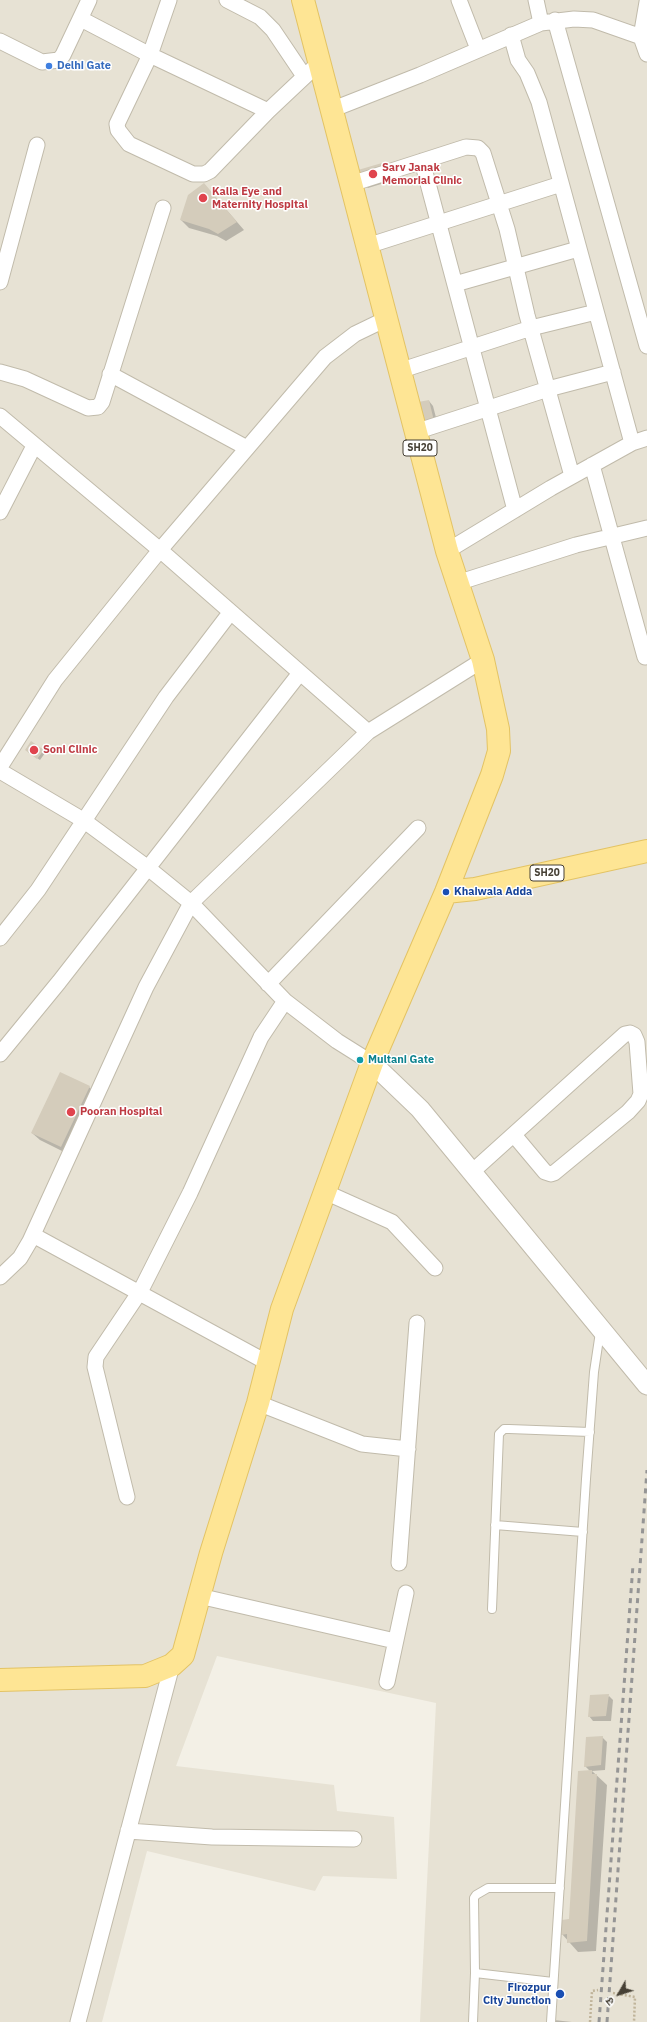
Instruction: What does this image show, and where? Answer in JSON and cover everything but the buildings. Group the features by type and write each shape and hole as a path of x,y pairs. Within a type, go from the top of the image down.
{"main road":[{"name":"SH20","path":"303,0 312,70 331,110 447,550 483,660 498,729 499,751 492,775 446,892 475,889 647,851"},
{"path":"0,1680 145,1676 172,1665 183,1655 199,1596 258,1403 282,1309 372,1063 446,892"}],"street":[{"path":"0,41 42,62 59,60 81,19 89,0"},
{"path":"169,0 150,55 117,124 118,130 129,144 193,174 204,174 210,171 312,70 260,17 227,0"},
{"path":"459,0 478,49"},
{"path":"536,0 540,23"},
{"path":"647,2 644,38 647,54"},
{"path":"331,110 420,75 511,34 540,23 582,18 593,20 644,38"},
{"path":"81,19 150,55 268,112"},
{"path":"556,20 647,346"},
{"path":"511,34 518,60 527,73 535,90 632,443"},
{"path":"0,282 37,145"},
{"path":"351,184 466,147 478,148 483,153 500,203 515,268 572,476"},
{"path":"422,161 516,510"},
{"path":"367,246 561,184"},
{"path":"0,372 25,379 92,409 102,402 163,208"},
{"path":"455,284 578,249"},
{"path":"399,371 531,328 596,312"},
{"path":"0,767 54,680 160,550 325,358 355,334 386,319"},
{"path":"416,432 548,389 613,372"},
{"path":"110,374 248,448"},
{"path":"0,416 160,550 230,613 368,732"},
{"path":"447,550 572,476 632,443 647,438"},
{"path":"0,512 34,446"},
{"path":"592,465 645,657"},
{"path":"457,583 576,545 647,528"},
{"path":"0,938 38,890 166,697 230,613"},
{"path":"1,1275 20,1258 33,1235 146,987 191,903 368,732 483,660"},
{"path":"0,1054 148,868 300,673"},
{"path":"0,771 83,820 148,868 191,903 285,1001 337,1041 372,1063 420,1109 473,1171 647,1385"},
{"path":"268,984 418,828"},
{"path":"127,1496 95,1367 96,1357 139,1294 190,1193 261,1037 285,1001"},
{"path":"473,1171 624,1034 631,1033 636,1036 640,1098 628,1112 554,1173 548,1174 545,1172 514,1135"},
{"path":"325,1192 392,1222 435,1268"},
{"path":"33,1235 268,1363"},
{"path":"399,1563 417,1323"},
{"path":"258,1403 362,1444 408,1449"},
{"path":"388,1682 395,1641 406,1593"},
{"path":"199,1596 395,1641"},
{"path":"78,2022 172,1665"},
{"path":"128,1831 226,1837 354,1839"}],"lane":[{"path":"551,2022 594,1372 601,1329"},
{"path":"492,1610 498,1436 500,1432 509,1429 590,1432"},
{"path":"495,1525 583,1532"},
{"path":"473,2022 475,1973 474,1898 476,1894 488,1888 560,1888"},
{"path":"475,1973 553,1982"}],"path":[{"path":"590,2022 592,1991 598,1990"},
{"path":"613,1993 635,1997 634,2022"}],"shaded area":[{"path":"0,0 647,0 647,2022 420,2022 436,1703 217,1656 176,1766 334,1785 337,1811 394,1817 397,1879 323,1876 315,1891 147,1851 102,2022 0,2022"}],"railway":[{"path":"607,2022 647,1470"},
{"path":"599,2022 633,1565"}],"place":[{"name":"Delhi Gate","path":"49,66"},
{"name":"Sarv Janak Memorial Clinic","path":"373,174"},
{"name":"Kalia Eye and Maternity Hospital","path":"203,198"},
{"name":"Soni Clinic","path":"34,750"},
{"name":"Khaiwala Adda","path":"446,892"},
{"name":"Multani Gate","path":"360,1060"},
{"name":"Pooran Hospital","path":"71,1112"},
{"name":"Firozpur City Junction","path":"560,1994"}]}
